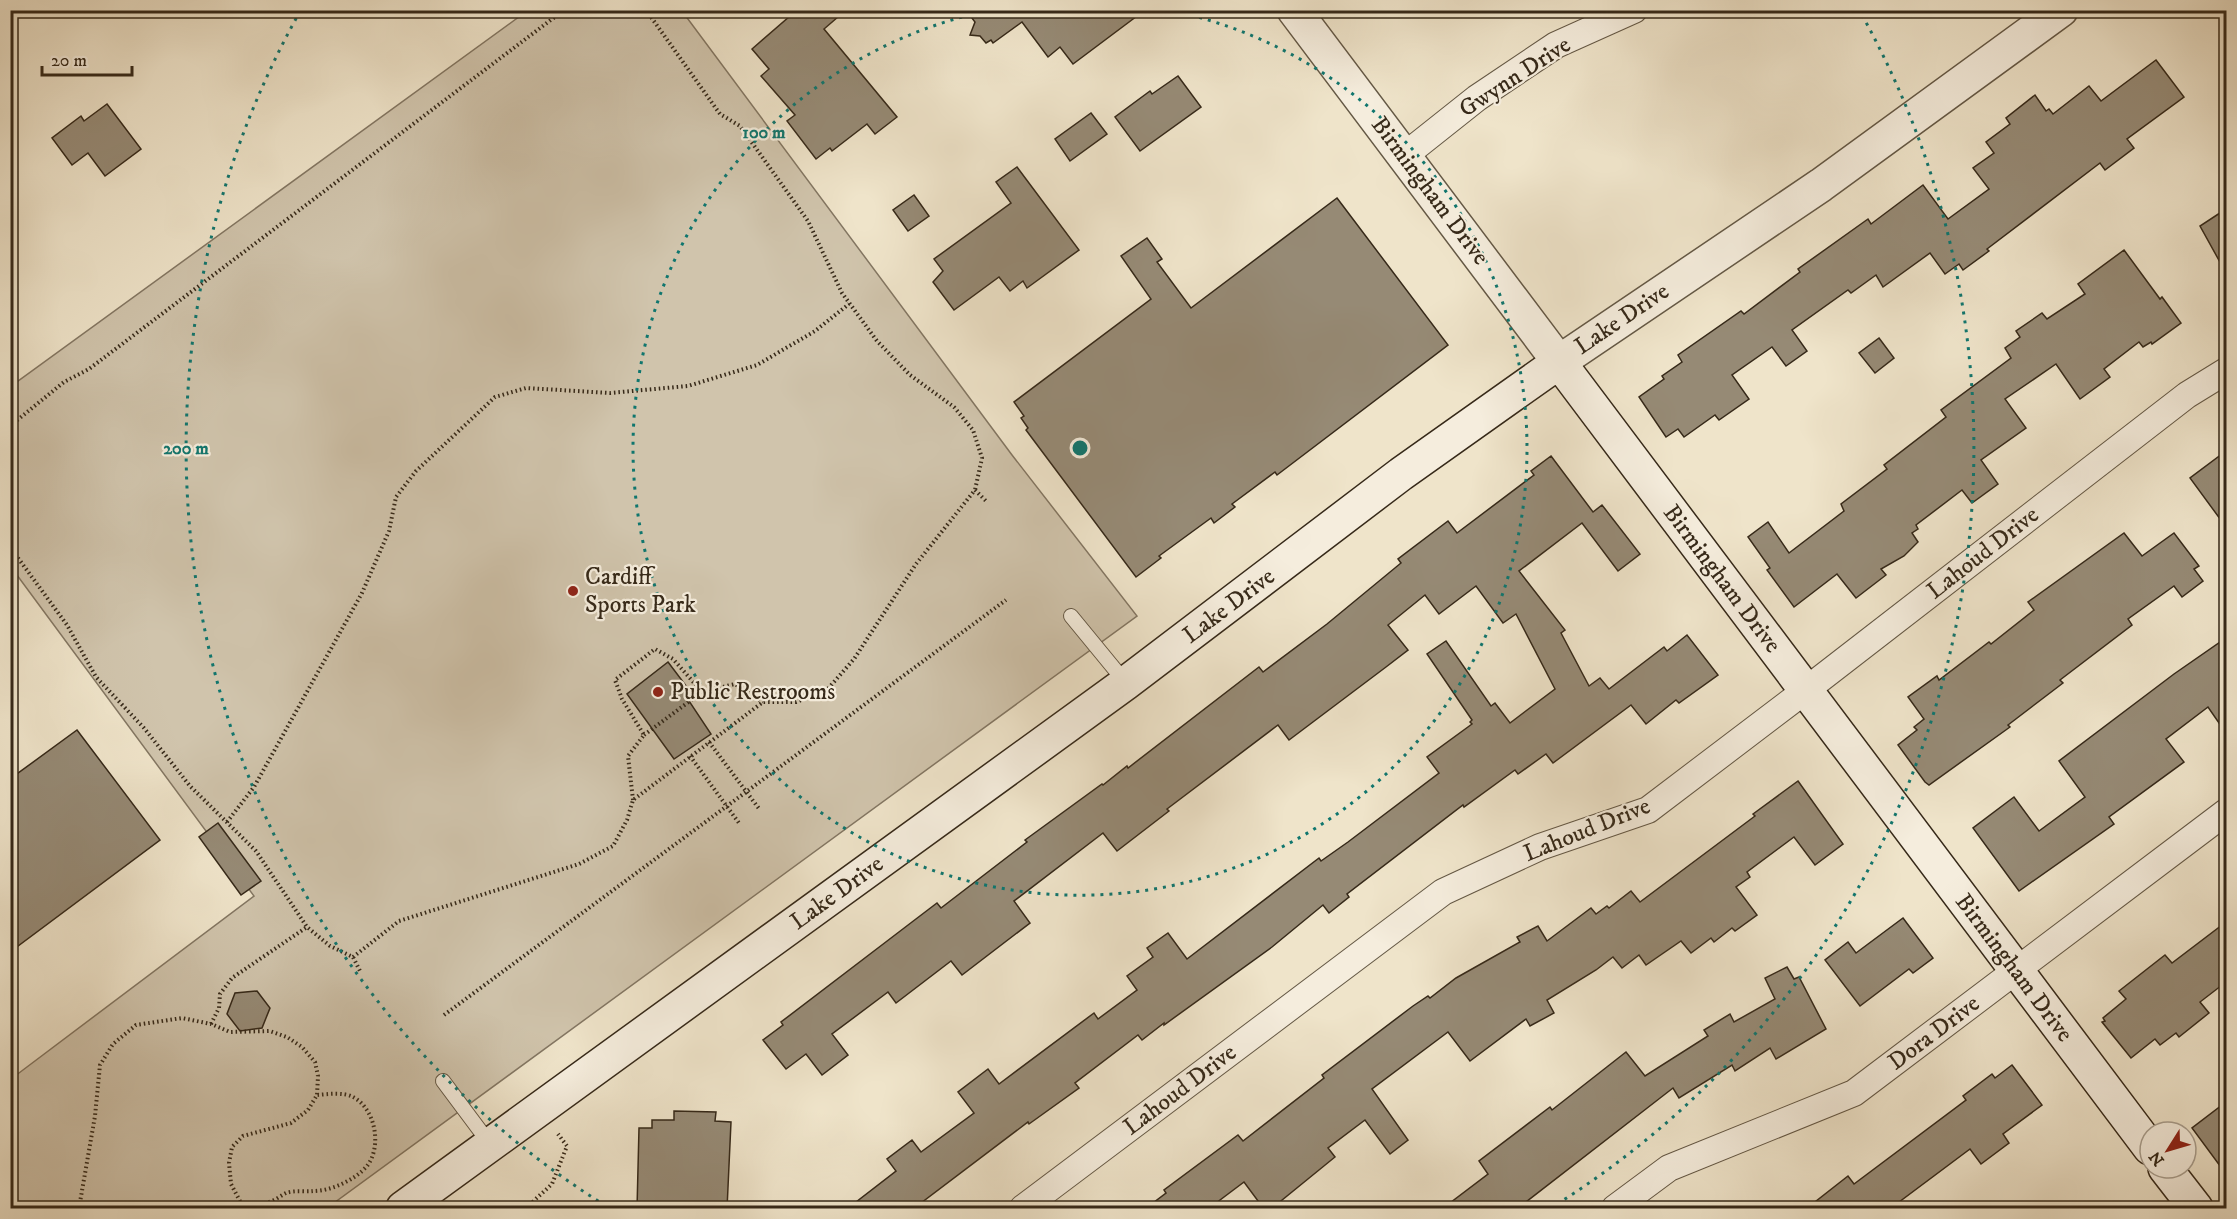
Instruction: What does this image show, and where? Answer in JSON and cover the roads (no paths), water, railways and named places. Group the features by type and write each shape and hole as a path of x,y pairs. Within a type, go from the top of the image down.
{"main road":[{"name":"Birmingham Drive","path":"1294,10 2138,1132"},
{"name":"Lake Drive","path":"403,1209 1126,684 1401,474 1559,362 1821,185 2061,10"},
{"path":"2174,1180 2196,1209"}],"street":[{"name":"Gwynn Drive","path":"1404,156 1477,98 1556,45 1634,10"},
{"name":"Lahoud Drive","path":"1023,1209 1443,892 1540,847 1648,810 2187,395 2226,370"},
{"name":"Dora Drive","path":"1615,1209 1669,1168 1854,1093 2226,812"}],"lane":[{"path":"1071,616 1126,684"},
{"path":"443,1081 490,1145"}],"place":[{"name":"Cardiff Sports Park","path":"573,591"},
{"name":"Public Restrooms","path":"658,692"}]}
